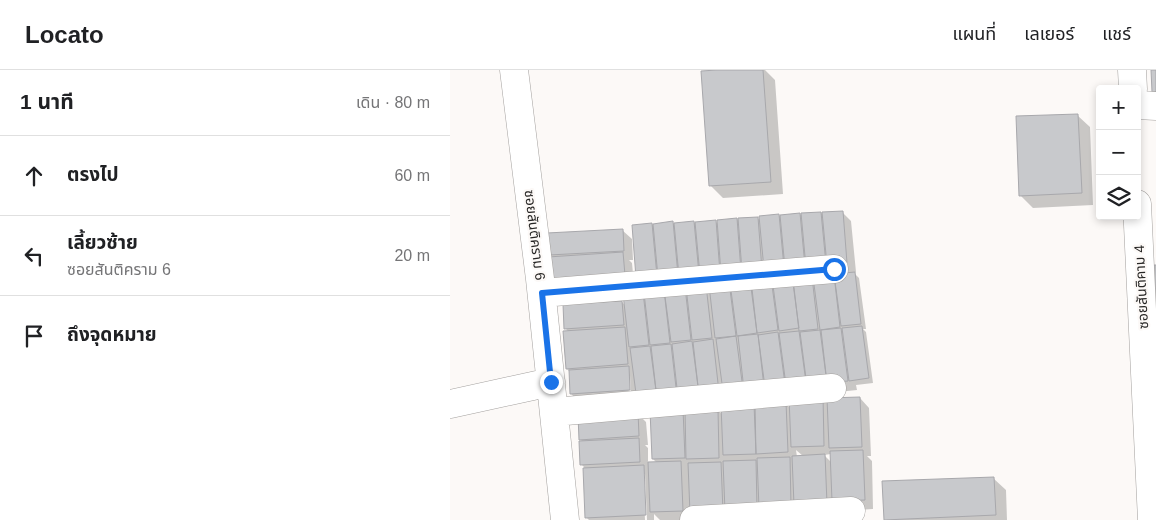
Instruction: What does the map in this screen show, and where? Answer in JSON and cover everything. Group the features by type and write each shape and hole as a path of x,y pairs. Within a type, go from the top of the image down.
{"street":[{"name":"ซอยสันติคราม 6","path":"514,70 542,293 566,520"},
{"path":"1132,70 1133,85"},
{"path":"1141,105 1156,106"},
{"name":"ซอยสันติคาม 4","path":"1141,219 1148,245 1152,412 1152,520"},
{"path":"542,293 834,269"},
{"path":"450,404 551,382"},
{"path":"554,412 832,388"},
{"path":"694,520 851,511"}],"building":[{"path":"763,70 771,182 709,186 701,71"},
{"path":"1151,70 1156,70 1156,92 1152,92"},
{"path":"1078,114 1082,193 1019,196 1016,116"},
{"path":"843,211 847,263 827,265 822,212"},
{"path":"821,212 826,264 806,267 801,213"},
{"path":"800,213 805,266 785,268 780,215"},
{"path":"779,214 784,267 764,269 759,216"},
{"path":"758,217 762,270 742,271 738,218"},
{"path":"737,218 741,271 721,273 717,220"},
{"path":"716,220 720,273 700,275 695,222"},
{"path":"673,221 678,275 658,277 653,224"},
{"path":"694,221 699,274 679,276 674,223"},
{"path":"652,223 657,276 636,278 632,225"},
{"path":"623,229 624,251 549,255 547,233"},
{"path":"623,252 625,275 549,279 548,257"},
{"path":"1154,265 1156,265 1156,346 1155,346"},
{"path":"855,272 861,324 841,326 834,274"},
{"path":"834,275 840,327 820,330 813,277"},
{"path":"792,276 799,328 779,331 772,278"},
{"path":"812,277 818,329 799,331 793,279"},
{"path":"771,278 778,330 757,333 751,280"},
{"path":"750,280 757,333 737,336 730,283"},
{"path":"729,282 736,336 715,338 709,285"},
{"path":"706,285 712,338 692,340 686,287"},
{"path":"685,287 691,340 671,342 664,289"},
{"path":"664,290 670,343 650,345 644,293"},
{"path":"643,292 649,345 629,347 623,294"},
{"path":"622,301 624,325 564,329 563,304"},
{"path":"862,326 869,378 849,381 842,328"},
{"path":"625,327 628,364 566,369 563,331"},
{"path":"841,328 848,381 827,383 821,330"},
{"path":"820,330 827,383 807,386 800,332"},
{"path":"799,331 806,382 786,385 779,333"},
{"path":"778,332 785,384 765,387 758,335"},
{"path":"758,334 764,387 744,390 738,336"},
{"path":"736,336 743,389 723,391 716,339"},
{"path":"713,339 719,392 699,395 693,342"},
{"path":"692,341 699,394 678,397 672,344"},
{"path":"671,344 677,396 657,399 651,346"},
{"path":"650,346 657,398 637,401 630,348"},
{"path":"629,366 630,390 570,394 569,370"},
{"path":"823,396 824,446 791,447 789,397"},
{"path":"860,397 862,447 829,448 827,398"},
{"path":"786,402 788,452 756,454 755,405"},
{"path":"754,404 756,454 723,455 721,405"},
{"path":"683,409 685,458 652,459 650,410"},
{"path":"718,409 719,458 686,459 685,410"},
{"path":"638,412 639,436 579,440 578,415"},
{"path":"639,438 640,462 580,465 579,441"},
{"path":"863,450 865,500 832,501 830,451"},
{"path":"825,454 827,504 794,505 792,456"},
{"path":"790,457 791,506 759,508 757,458"},
{"path":"756,460 757,509 725,511 723,461"},
{"path":"681,461 683,511 650,512 648,462"},
{"path":"721,462 723,512 690,513 688,463"},
{"path":"644,465 646,515 585,518 583,468"},
{"path":"994,477 996,515 884,520 882,481"}],"route":[{"path":"551,382 542,293 834,269"}]}
